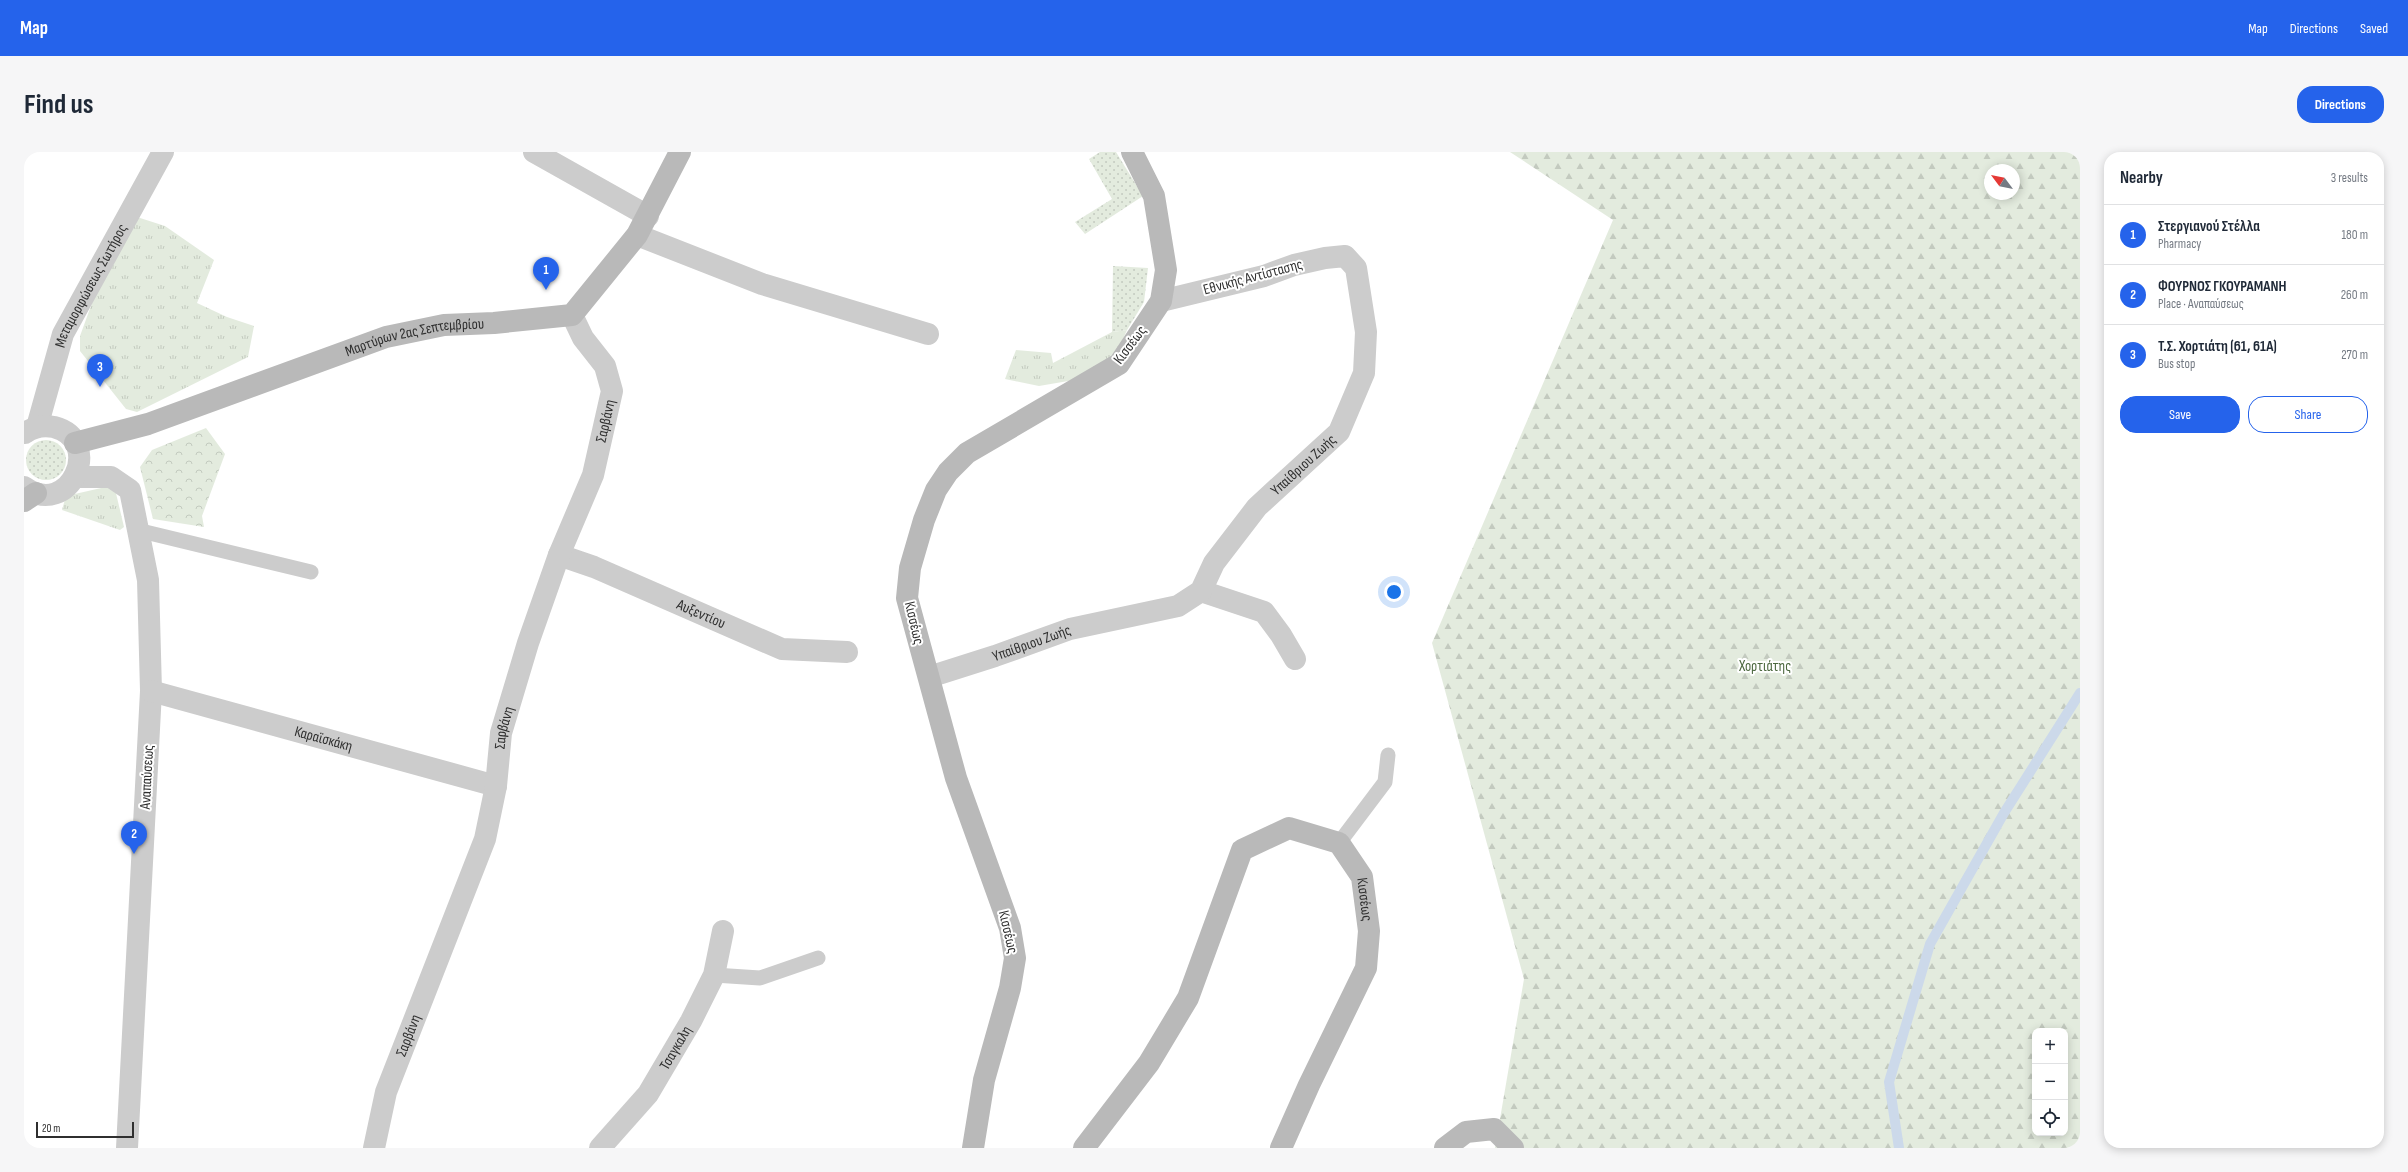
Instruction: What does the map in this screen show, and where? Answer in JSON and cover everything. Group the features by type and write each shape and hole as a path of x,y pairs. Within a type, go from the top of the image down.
{"street":[{"name":"Μεταμορφώσεως Σωτήρος","path":"31,430 62,334 163,152"},
{"path":"534,152 648,216"},
{"path":"572,315 638,235 680,152"},
{"name":"Κισσέως","path":"973,1148 984,1080 1010,988 1015,958 1010,928 956,778 907,598 910,568 924,520 936,490 948,472 967,453 1119,364 1161,301 1166,270 1154,196 1132,152"},
{"path":"638,235 762,284 928,334"},
{"name":"Εθνικής Αντίστασης","path":"1161,301 1264,276 1294,265 1325,258 1345,256"},
{"name":"Υπαίθριου Ζωής","path":"929,677 995,656 1070,629 1178,606 1201,591 1214,563 1257,507 1340,432 1364,373 1366,332 1356,268 1345,256"},
{"name":"Μαρτύρων 2ας Σεπτεμβρίου","path":"75,443 148,424 386,337 444,324 494,324 572,315"},
{"name":"Σαρβάνη","path":"374,1148 386,1092 485,839 496,786 501,733 528,643 560,555 593,475 612,391 605,366 584,338 572,315"},
{"path":"28,494 47,495 63,490 75,477 79,466 79,455 75,443 68,434 59,429 48,426 31,430"},
{"name":"Αναπαύσεως","path":"75,477 111,477 130,490 148,580 151,691 127,1148"},
{"name":"Αυξεντίου","path":"560,555 594,567 782,649 847,652"},
{"path":"1201,591 1264,612 1281,635 1295,659"},
{"name":"Καραϊσκάκη","path":"151,691 496,786"},
{"path":"1084,1148 1149,1063 1188,998 1242,850 1288,828 1339,844"},
{"name":"Κισσέως","path":"1281,1148 1309,1085 1366,968 1370,931 1362,877 1339,844"},
{"name":"Τσαγκαλη","path":"600,1148 648,1094 690,1021 714,975 723,931"},
{"path":"1445,1148 1466,1132 1494,1129 1513,1148"}],"lane":[{"path":"137,530 311,572"},
{"path":"1339,844 1385,782 1388,755"},
{"path":"714,975 760,978 818,958"}],"green space":[{"path":"1100,152 1116,152 1143,196 1085,234 1075,222 1112,199 1089,159"},
{"name":"Χορτιάτης","path":"1510,152 2080,152 2080,1148 1495,1148 1524,979 1432,643 1613,220"},
{"path":"137,217 165,226 214,260 197,303 227,317 254,326 248,357 137,412 126,409 80,351 80,336 96,292"},
{"path":"1113,266 1148,268 1144,302 1127,330 1112,332"},
{"path":"1127,330 1119,348 1105,363 1074,380 1039,386 1005,379 1016,350 1051,353 1053,363 1112,332"},
{"path":"206,428 225,454 202,516 204,527 153,519 140,467 152,450"},
{"path":"42,440 50,440 57,443 63,449 66,460 63,471 57,477 50,480 42,480 35,477 29,471 26,464 26,456 29,449 35,443"},
{"path":"110,486 115,489 124,527 120,530 62,510 66,496"}],"waterway":[{"path":"1899,1148 1889,1082 1930,944 2004,813 2080,693"}],"place":[{"name":"Στεργιανού Στέλλα","path":"546,290"},
{"name":"Τ.Σ. Χορτιάτη (61, 61Α)","path":"100,387"},
{"name":"ΦΟΥΡΝΟΣ ΓΚΟΥΡΑΜΑΝΗ","path":"134,854"}]}
